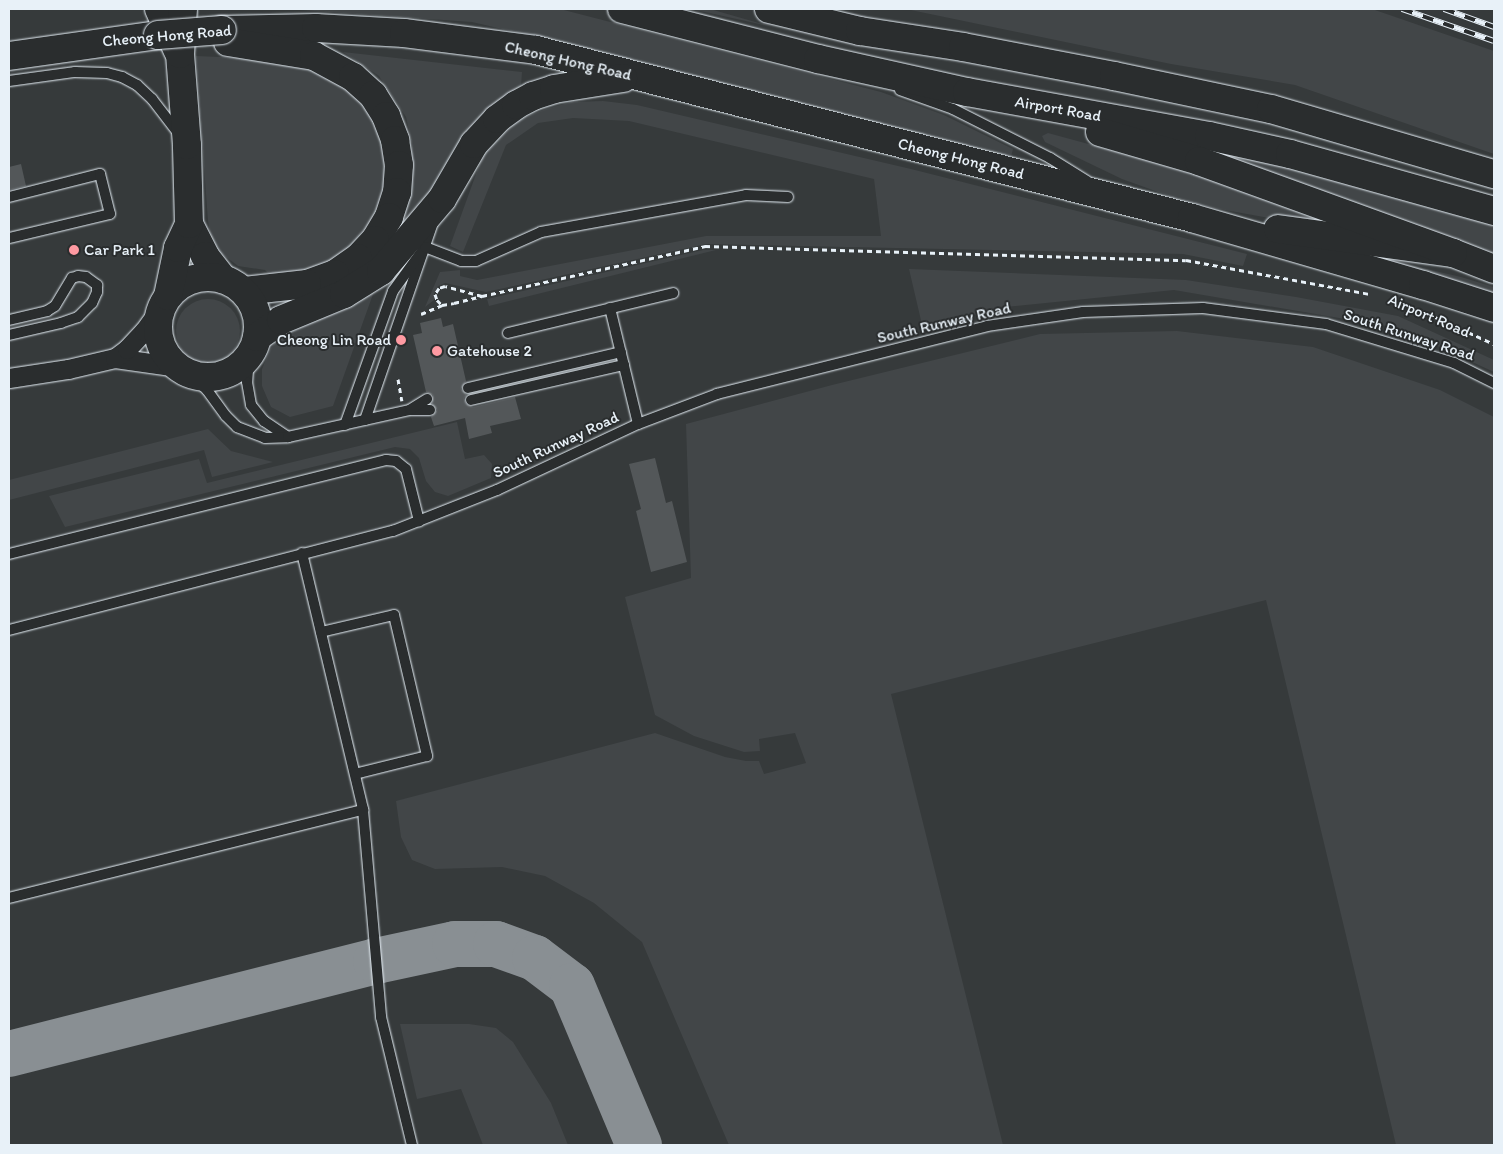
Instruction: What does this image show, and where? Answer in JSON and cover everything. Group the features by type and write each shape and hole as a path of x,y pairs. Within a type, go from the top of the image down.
{"street":[{"path":"183,9 180,54 189,224 205,256 255,308 258,327 253,346"},
{"name":"Airport Road","path":"622,9 818,59 967,92 1209,136 1290,154 1494,211"},
{"path":"770,9 860,31 1114,76 1271,110 1494,174"},
{"path":"846,9 963,48"},
{"path":"158,22 180,54"},
{"name":"Cheong Hong Road","path":"9,56 158,22 222,36 316,28 404,33 460,39 536,50 1116,198"},
{"path":"115,358 127,349 144,331 165,301 185,282 196,278 214,276 234,285 306,284 334,274 358,258 375,240 391,212 399,178 398,158 392,128 381,106 363,85 342,69 314,56 222,36"},
{"path":"13,374 68,369 115,358 183,370 206,377 223,375 238,367 253,346 280,320 344,294 381,271 442,199 474,144 497,119 522,101 554,89 581,83 637,77"},
{"path":"967,92 1199,161 1494,269"},
{"name":"Airport Road","path":"1116,198 1423,284 1494,308"},
{"path":"1192,218 1453,253"},
{"path":"183,370 164,352 160,342 159,318 178,248 189,224"}],"lane":[{"path":"818,59 953,109 1050,158 1116,198"},
{"path":"9,81 75,72 107,73 122,77 137,85 152,99 186,145"},
{"path":"9,197 100,174 110,214 9,238"},
{"path":"425,247 461,261 476,261 541,232 746,195 788,197"},
{"path":"365,420 442,199"},
{"path":"345,425 393,291 425,247"},
{"path":"9,320 47,311 60,299 67,283 78,276 86,277 97,285 97,292 92,303 78,317 61,323 9,335"},
{"path":"508,332 674,292"},
{"path":"610,308 638,424"},
{"name":"South Runway Road","path":"9,630 393,531 498,490 638,424 717,394 968,331 1083,312 1203,308 1326,324 1454,363 1494,382"},
{"path":"253,346 247,382 252,405 264,421 288,437"},
{"path":"468,388 621,352"},
{"path":"471,400 624,365"},
{"path":"183,370 207,390 226,416 237,427 264,438 288,437 410,410 430,410"},
{"path":"410,410 427,399"},
{"path":"9,554 386,460 396,461 406,469 419,521"},
{"path":"302,553 363,810 380,1017 412,1145"},
{"path":"321,632 394,615 426,756 355,774"},
{"path":"9,898 363,810"}],"path":[{"name":"Airport Road","path":"421,314 442,305 705,246 1035,254 1186,260 1371,294"},
{"path":"442,305 437,300 435,294 439,288 445,286 482,296"},
{"name":"Airport Road","path":"1404,303 1494,344"}],"shaded area":[{"path":"9,9 1494,9 1494,1145 9,1145"},
{"path":"286,9 560,9 881,92 944,115 1013,149 1011,157 582,47 472,22"},
{"path":"691,9 710,9 773,27"},
{"path":"906,9 1372,9 1494,51 1494,154 1295,85 1171,64"},
{"path":"343,52 522,72 521,86 493,105 461,140 417,215 366,263 411,176 412,144 406,117 379,76"},
{"path":"196,56 268,59 328,72 373,111 383,142 385,182 372,220 343,254 310,271 273,278 265,270 238,266 217,250 211,238 208,221"},
{"path":"603,101 637,105 911,169 1247,254 1243,266 1183,254 706,244 486,292 445,283 438,286 434,294 434,300 425,307 440,272 460,270 460,276 477,280 706,236 881,236 874,179 629,121 573,118 538,123 506,145 463,252 450,246 484,152 501,135 520,119 546,109 572,102"},
{"path":"1048,133 1184,170 1327,223 1324,228 1214,208 1172,197 1122,179 1045,142 1042,136"},
{"path":"1195,141 1494,225 1494,253 1350,209 1192,152"},
{"path":"1341,249 1461,277 1494,287 1494,295"},
{"path":"703,250 716,250 489,306 487,299"},
{"path":"909,269 1186,280 1296,297 1398,316 1494,360 1494,372 1398,328 1174,290 1005,307 923,329"},
{"path":"377,283 333,406 290,417 271,407 262,386 262,369 271,348 287,330 342,311"},
{"path":"208,299 226,305 234,313 240,331 234,349 226,357 208,363 190,357 182,349 176,331 182,313 190,305"},
{"path":"1177,331 1313,347 1440,390 1494,417 1494,1145 1396,1145 1266,600 891,694 1003,1145 729,1145 642,942 594,903 545,876 502,867 435,869 412,860 401,837 396,801 655,733 725,757 746,761 759,761 764,774 806,763 795,733 759,739 760,751 744,752 694,736 655,715 625,597 691,578 686,424 832,385 1040,334"},
{"path":"457,422 465,459 484,455 492,464 491,478 448,496 435,492 426,481 419,458 410,449 395,447 65,527 49,496 199,459 207,483"},
{"path":"208,429 231,451 273,462 212,477 204,450 9,500 9,480"},
{"path":"400,1024 469,1024 496,1028 513,1042 551,1103 568,1145 483,1145 461,1089 417,1099"}],"building":[{"path":"21,164 26,186 9,190 9,167"},
{"path":"441,318 443,327 453,324 466,381 461,389 467,395 464,398 466,404 473,407 515,397 521,419 490,426 492,433 469,439 465,418 434,426 431,417 437,410 432,404 433,395 426,392 413,335 422,333 420,323"},
{"path":"655,458 666,503 672,501 687,562 651,572 636,511 641,509 629,464"}],"taxiway":[{"path":"9,1054 376,961 455,944 496,944 535,958 572,986 639,1145"}],"railway":[{"path":"1402,9 1494,41"},
{"path":"1444,9 1494,27"}],"place":[{"name":"Car Park 1","path":"74,250"},
{"name":"Cheong Lin Road","path":"401,340"},
{"name":"Gatehouse 2","path":"437,351"}]}
